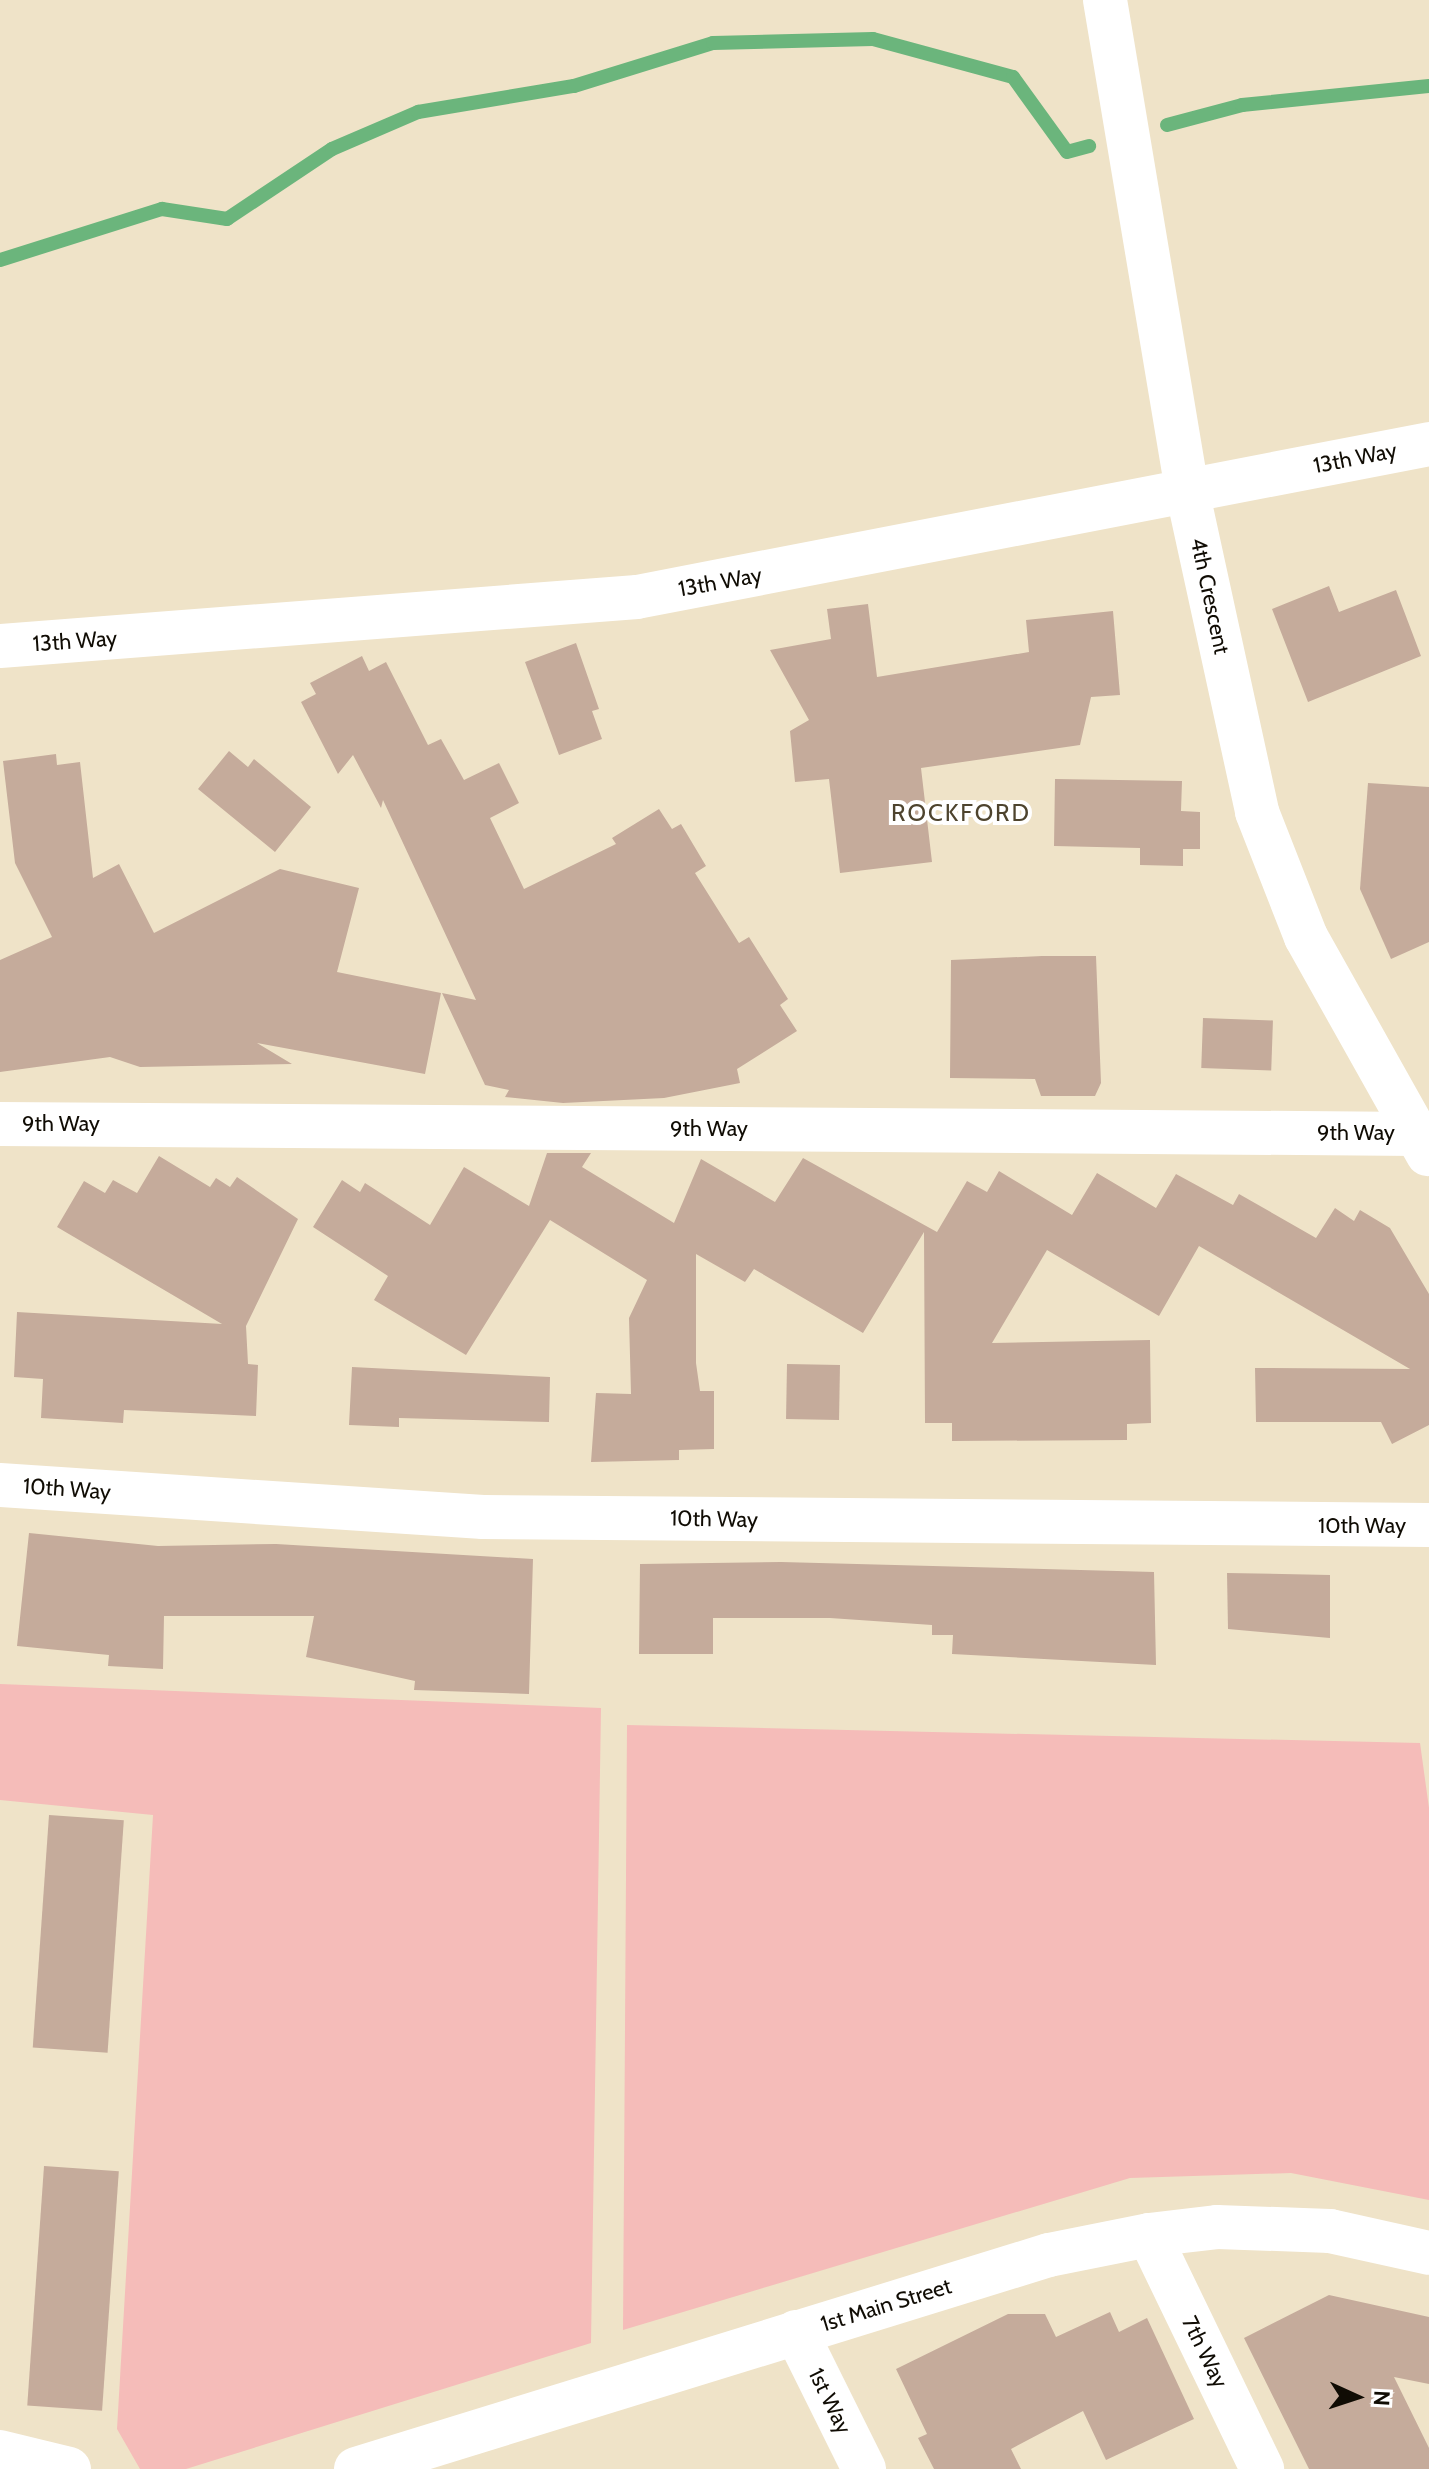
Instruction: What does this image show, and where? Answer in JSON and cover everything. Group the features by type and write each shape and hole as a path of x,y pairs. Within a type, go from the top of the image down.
{"street":[{"name":"4th Crescent","path":"1105,0 1187,490 1277,873 1423,1145"},
{"name":"13th Way","path":"0,646 621,599 1429,444"},
{"name":"9th Way","path":"0,1124 1423,1145"},
{"name":"10th Way","path":"0,1485 483,1517 1429,1525"},
{"name":"1st Main Street","path":"356,2469 1049,2255 1149,2235 1217,2227 1330,2231 1429,2253"},
{"name":"7th Way","path":"1149,2235 1262,2469"},
{"name":"1st Way","path":"796,2332 864,2469"},
{"path":"0,2452 69,2469"}],"shaded area":[{"path":"0,1684 601,1708 591,2343 186,2469 140,2469 117,2429 153,1815 0,1800"},
{"path":"627,1725 1420,1743 1429,1808 1429,2200 1291,2173 1130,2178 623,2330"}],"building":[{"path":"1329,586 1339,612 1396,590 1421,656 1308,702 1272,609"},
{"path":"868,604 877,677 1029,652 1026,620 1113,611 1120,695 1091,697 1080,745 921,768 932,862 840,873 829,779 795,782 790,731 809,720 770,650 831,639 827,609"},
{"path":"576,643 599,709 592,711 602,739 559,755 525,662"},
{"path":"362,656 369,671 386,662 428,745 441,739 464,780 499,763 519,803 490,818 524,889 616,844 612,838 659,809 672,829 681,824 706,866 695,873 739,943 749,937 788,999 780,1005 797,1031 737,1069 740,1083 664,1098 563,1103 505,1097 509,1090 485,1085 442,993 476,1000 383,800 381,808 353,755 338,774 301,702 316,694 310,683"},
{"path":"229,751 248,767 254,759 311,807 275,852 198,789"},
{"path":"56,754 57,765 80,762 93,878 119,864 154,933 280,869 359,888 337,972 441,993 425,1074 257,1043 292,1064 140,1067 110,1057 0,1072 0,960 52,937 15,863 3,761"},
{"path":"1055,779 1182,781 1181,811 1200,812 1200,849 1183,849 1183,866 1140,865 1140,848 1054,846"},
{"path":"1368,783 1429,787 1429,942 1391,959 1360,889"},
{"path":"1096,956 1101,1083 1095,1096 1041,1096 1035,1079 950,1078 951,960"},
{"path":"1203,1018 1273,1020 1271,1070 1201,1068"},
{"path":"547,1153 591,1153 582,1167 674,1223 701,1159 775,1202 803,1158 937,1232 967,1181 987,1192 999,1171 1072,1215 1097,1173 1156,1208 1176,1174 1233,1205 1239,1194 1316,1238 1335,1208 1354,1221 1360,1210 1390,1228 1429,1294 1429,1425 1392,1444 1381,1422 1256,1422 1255,1368 1410,1369 1199,1246 1159,1316 1047,1250 992,1343 1150,1340 1151,1423 1127,1424 1127,1440 952,1441 952,1423 925,1423 924,1232 863,1333 754,1269 745,1282 696,1254 696,1363 700,1391 714,1391 714,1449 679,1450 679,1460 591,1462 596,1393 631,1394 629,1318 647,1280 550,1220 466,1355 374,1300 388,1276 313,1227 342,1180 360,1192 365,1183 430,1225 464,1167 529,1206"},
{"path":"159,1156 210,1187 216,1178 230,1187 237,1177 298,1219 246,1326 248,1364 258,1365 256,1416 124,1410 123,1423 41,1418 43,1379 14,1377 17,1312 222,1324 57,1227 84,1181 105,1193 113,1180 137,1193"},
{"path":"787,1364 840,1365 839,1420 786,1419"},
{"path":"352,1367 550,1377 549,1422 399,1418 399,1427 349,1425"},
{"path":"29,1533 158,1546 276,1544 533,1559 529,1694 414,1690 415,1681 306,1657 314,1616 164,1616 163,1669 108,1666 109,1655 17,1646"},
{"path":"781,1562 1154,1572 1156,1665 952,1654 953,1635 932,1635 932,1625 830,1618 713,1618 713,1654 639,1654 640,1564"},
{"path":"1227,1573 1330,1575 1330,1638 1228,1629"},
{"path":"49,1815 124,1820 108,2053 33,2047"},
{"path":"44,2166 119,2171 102,2411 27,2405"},
{"path":"1329,2295 1429,2317 1429,2384 1394,2377 1429,2448 1429,2469 1309,2469 1244,2338"},
{"path":"1110,2312 1119,2332 1147,2318 1194,2419 1106,2460 1083,2411 1011,2449 1021,2469 934,2469 918,2438 927,2434 896,2369 1008,2314 1045,2314 1056,2337"}],"waterway":[{"path":"0,260 162,209 227,219 332,149 418,112 574,86 713,43 873,39 1013,77 1067,152 1089,146"},
{"path":"1167,125 1242,105 1429,86"}],"district":[{"name":"ROCKFORD","path":"961,813"}]}
